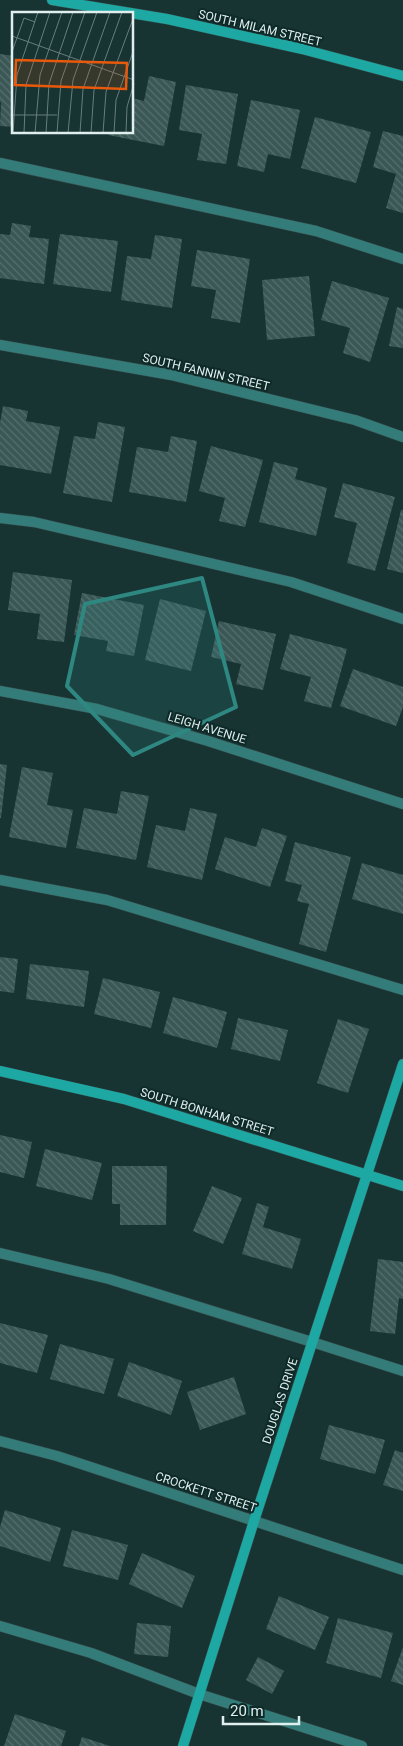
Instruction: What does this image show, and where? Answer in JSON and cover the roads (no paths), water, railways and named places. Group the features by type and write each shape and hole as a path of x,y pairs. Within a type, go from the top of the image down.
{"street":[{"name":"SOUTH MILAM STREET","path":"52,0 121,12"},
{"name":"SOUTH MILAM STREET","path":"134,14 302,50 403,76"},
{"path":"0,163 316,231 403,259"},
{"name":"SOUTH FANNIN STREET","path":"0,344 171,375 355,420 403,437"},
{"path":"0,518 34,522 291,582 403,618"},
{"name":"LEIGH AVENUE","path":"0,691 97,710 171,730 403,804"},
{"path":"0,880 107,900 403,990"},
{"name":"DOUGLAS DRIVE","path":"183,1746 254,1521 403,1064"},
{"name":"SOUTH BONHAM STREET","path":"0,1072 124,1100 403,1186"},
{"path":"0,1253 109,1279 403,1371"},
{"name":"CROCKETT STREET","path":"0,1441 57,1456 403,1570"},
{"path":"0,1626 91,1653 199,1694 362,1746"}]}
